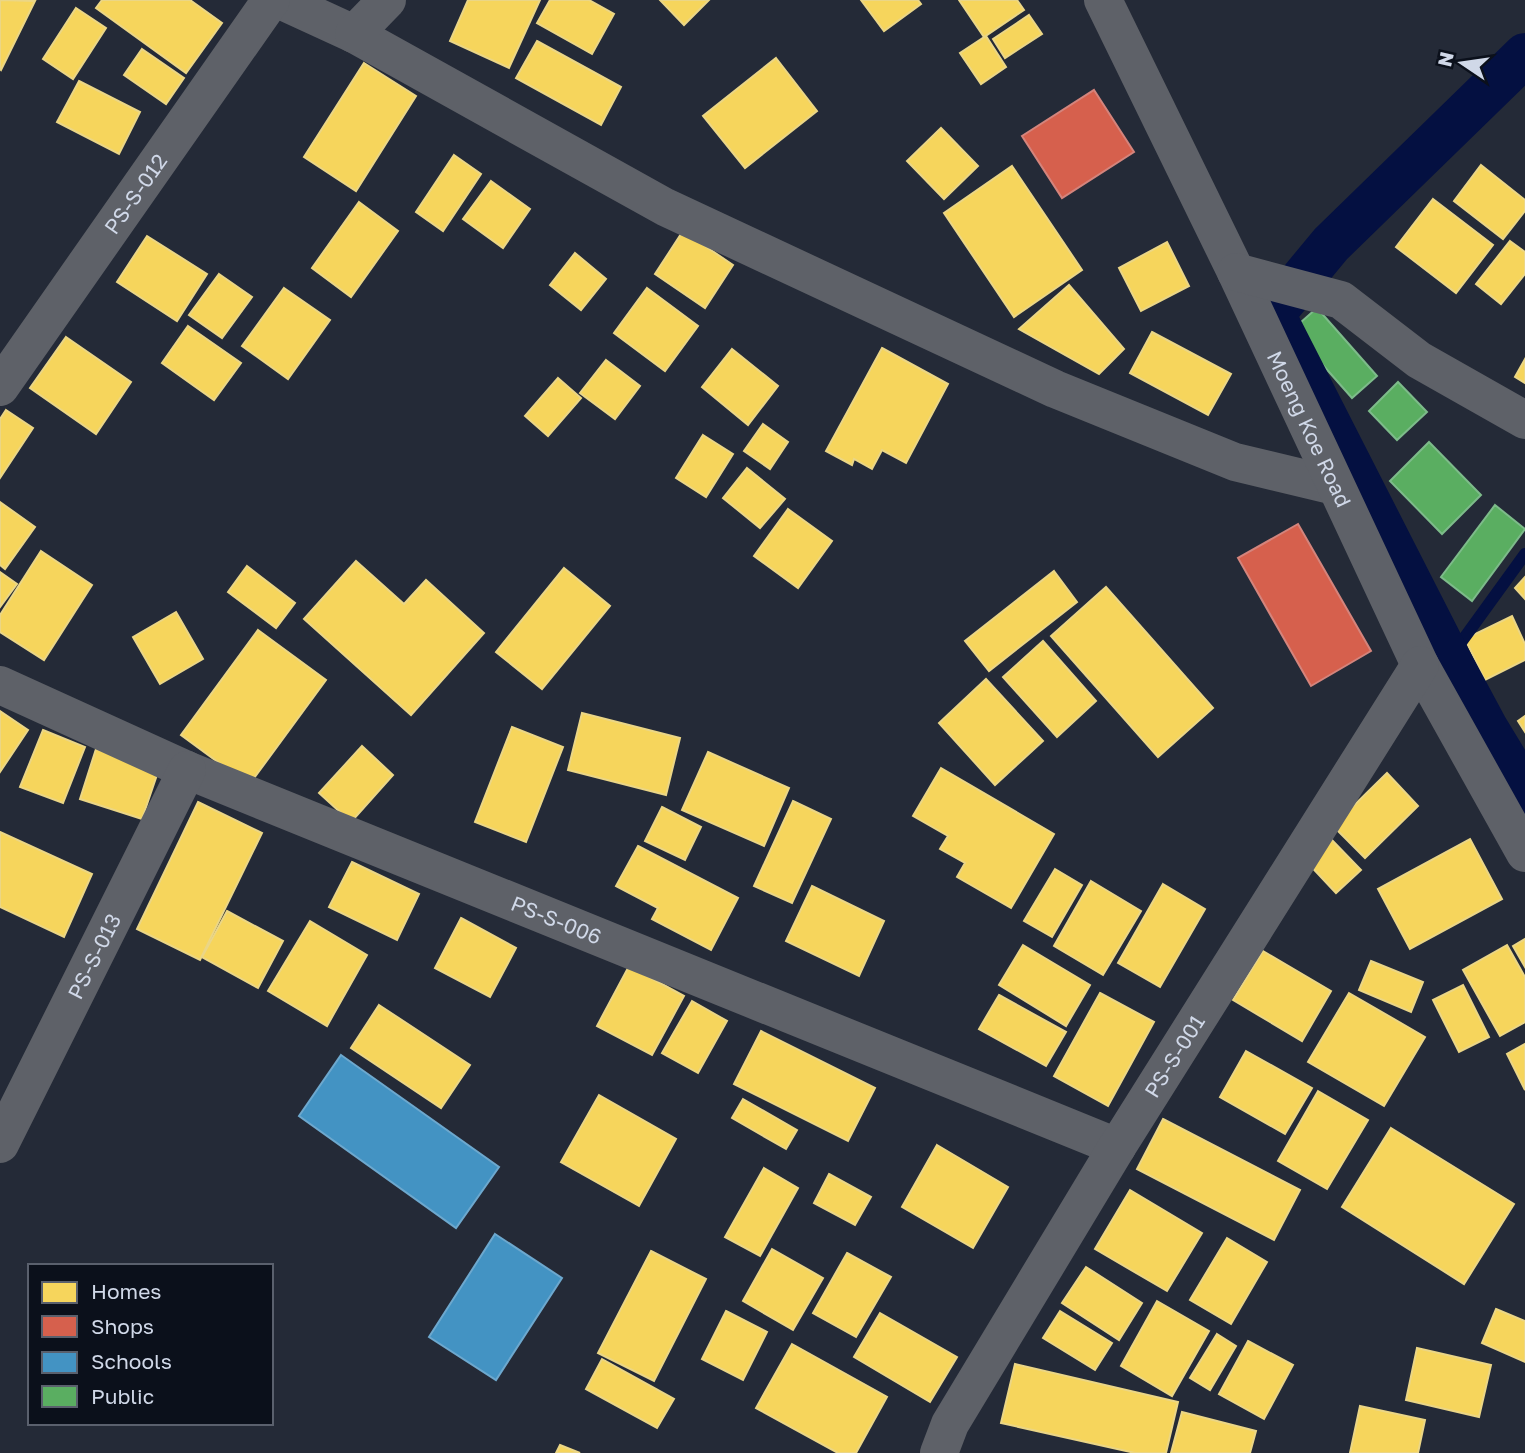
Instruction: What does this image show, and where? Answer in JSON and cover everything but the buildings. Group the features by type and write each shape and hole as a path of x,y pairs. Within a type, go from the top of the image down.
{"street":[{"name":"PS-S-012","path":"0,387 271,0"},
{"path":"280,0 354,34 665,207 1042,384 1235,462 1335,486"},
{"path":"354,34 387,0"},
{"name":"Moeng Koe Road","path":"1103,0 1236,272 1420,665 1525,853"},
{"path":"1236,272 1341,300 1419,360 1525,420"},
{"name":"PS-S-001","path":"939,1453 950,1423 1117,1147 1420,665"},
{"name":"PS-S-006","path":"0,685 187,770 1117,1147"},
{"name":"PS-S-013","path":"0,1144 187,770"}],"waterway":[{"path":"1525,55 1331,244 1273,314 1449,659 1486,728 1525,792"},
{"path":"1449,659 1525,554"}]}
